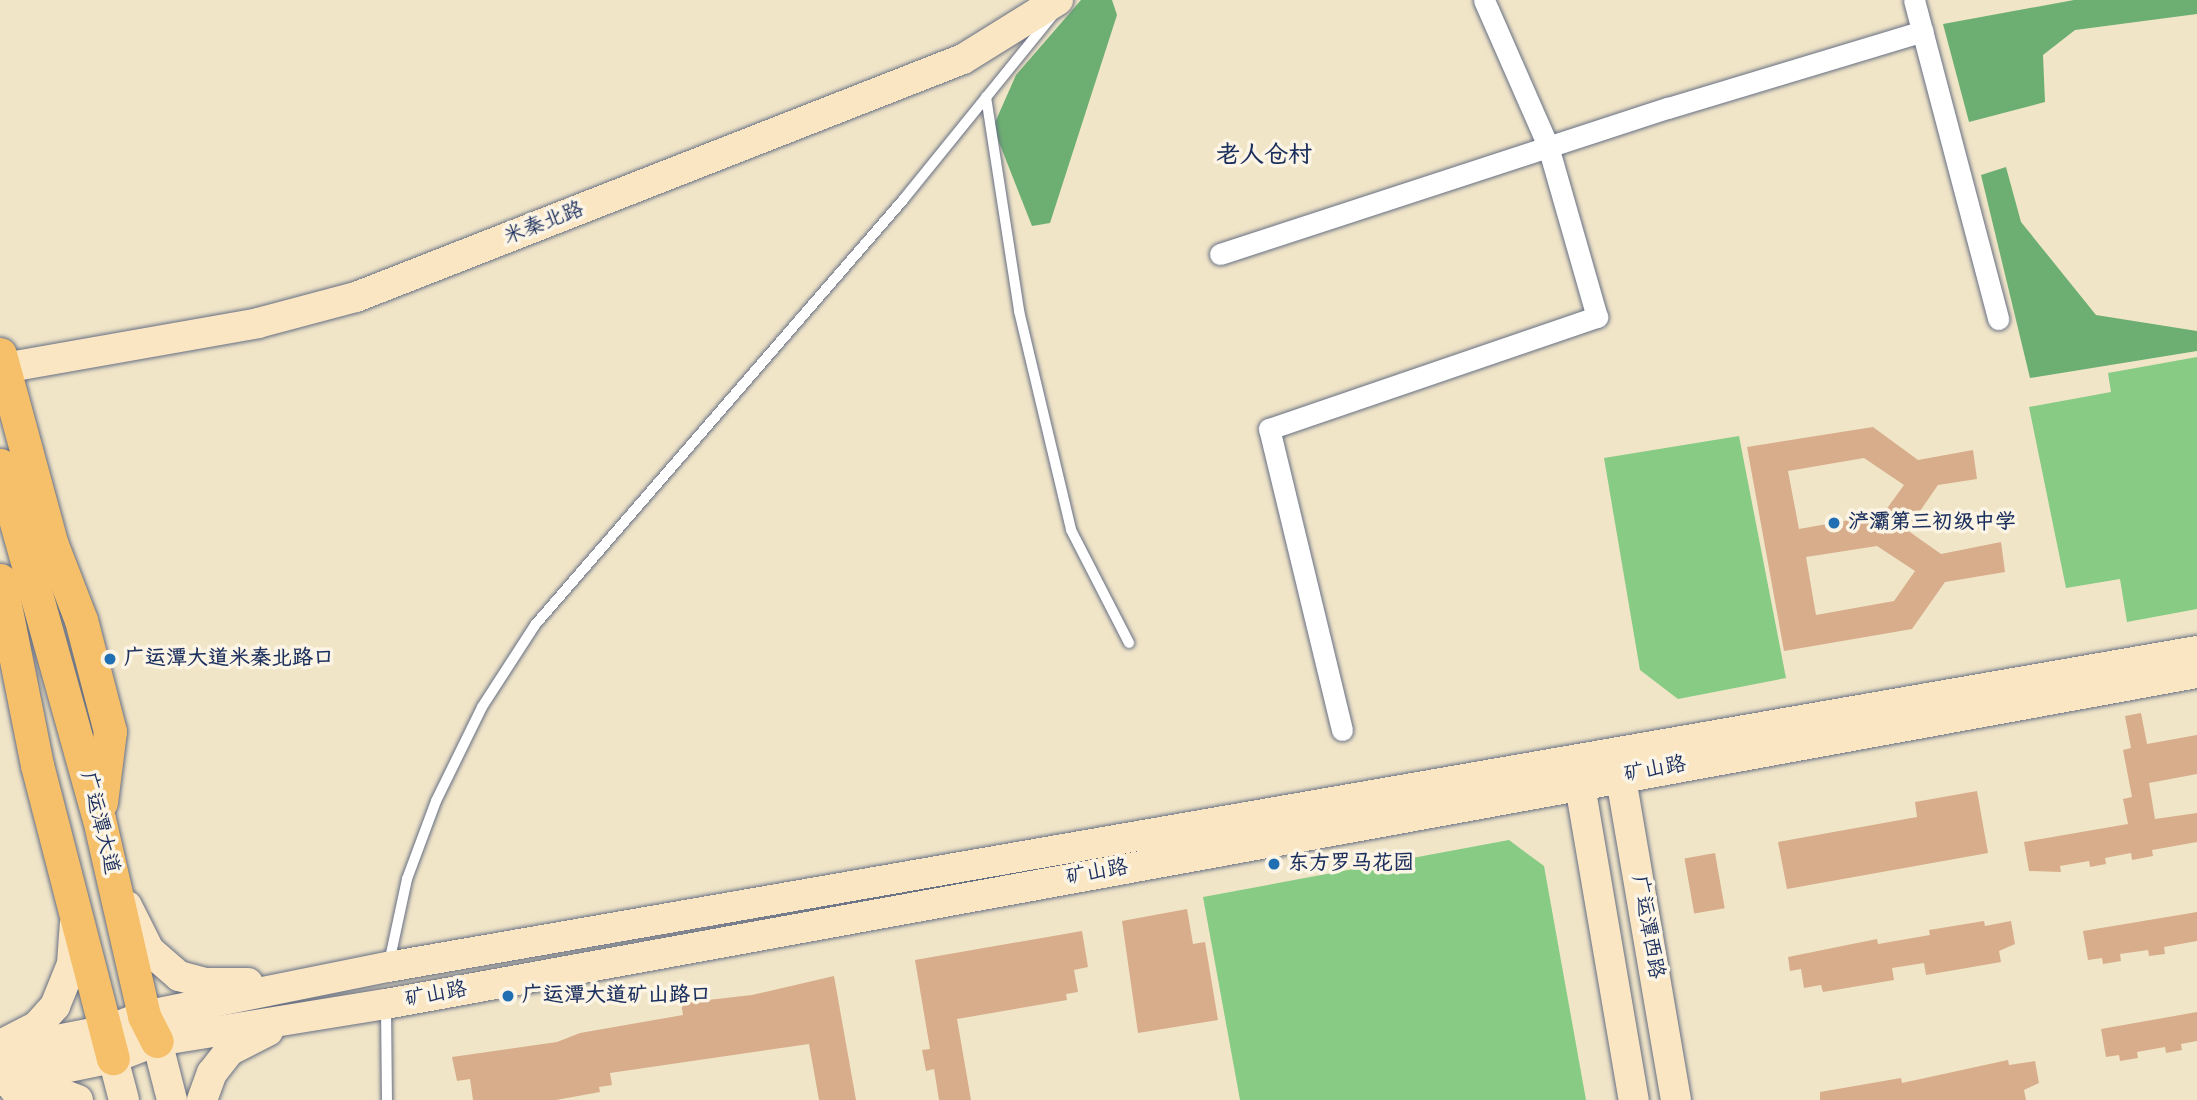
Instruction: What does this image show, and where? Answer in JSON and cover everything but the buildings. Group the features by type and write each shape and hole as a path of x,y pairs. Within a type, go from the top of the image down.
{"main road":[{"name":"米秦北路","path":"2,361 258,323 356,297 963,59 1058,0"},
{"path":"2,361 110,731 99,819"},
{"name":"广运潭大道","path":"0,465 99,819 151,1028 172,1100"},
{"name":"广运潭大道","path":"0,580 37,765 124,1100"},
{"name":"矿山路","path":"151,1028 317,1016 386,1004 2197,651"},
{"name":"矿山路","path":"1619,765 2197,673"},
{"name":"广运潭西路","path":"1619,765 1676,1100"},
{"name":"矿山路","path":"0,1081 151,1028 326,979 1578,773"},
{"name":"广运潭西路","path":"1578,773 1634,1100"},
{"path":"110,867 149,950 179,976 222,984 326,979"},
{"path":"0,1045 37,1026 55,1006 72,964 74,901"},
{"path":"202,1100 212,1073 240,1043 317,1016"},
{"name":"矿山路","path":"0,1051 111,1044"},
{"path":"0,1090 49,1089 78,1100"}],"street":[{"path":"1342,730 1269,429 1597,317 1548,146 1484,0"},
{"path":"1914,0 1998,319"},
{"path":"1220,254 1548,146 1923,31"}],"lane":[{"path":"388,967 407,879 436,801 482,707 535,625 894,211 1065,0"},
{"path":"986,97 1019,310 1071,530 1129,643"},
{"path":"386,1004 387,1100"}],"green space":[{"path":"1081,0 1112,0 1117,15 1050,223 1032,226 993,127 1016,75"},
{"path":"2074,0 2197,0 2197,14 2075,30 2043,55 2045,102 1969,122 1943,24"},
{"path":"2006,167 2021,222 2096,315 2197,331 2197,351 2030,378 1981,175"},
{"path":"2197,357 2197,609 2127,622 2120,579 2066,588 2029,407 2111,392 2108,373"},
{"path":"1739,436 1786,678 1678,699 1640,670 1604,458"},
{"path":"1509,840 1544,866 1586,1100 1240,1100 1203,897"}],"place":[{"name":"浐灞第三初级中学","path":"1834,523"},
{"name":"广运潭大道米秦北路口","path":"110,659"},
{"name":"东方罗马花园","path":"1274,864"},
{"name":"广运潭大道矿山路口","path":"508,996"}],"district":[{"name":"老人仓村","path":"1264,156"}]}
